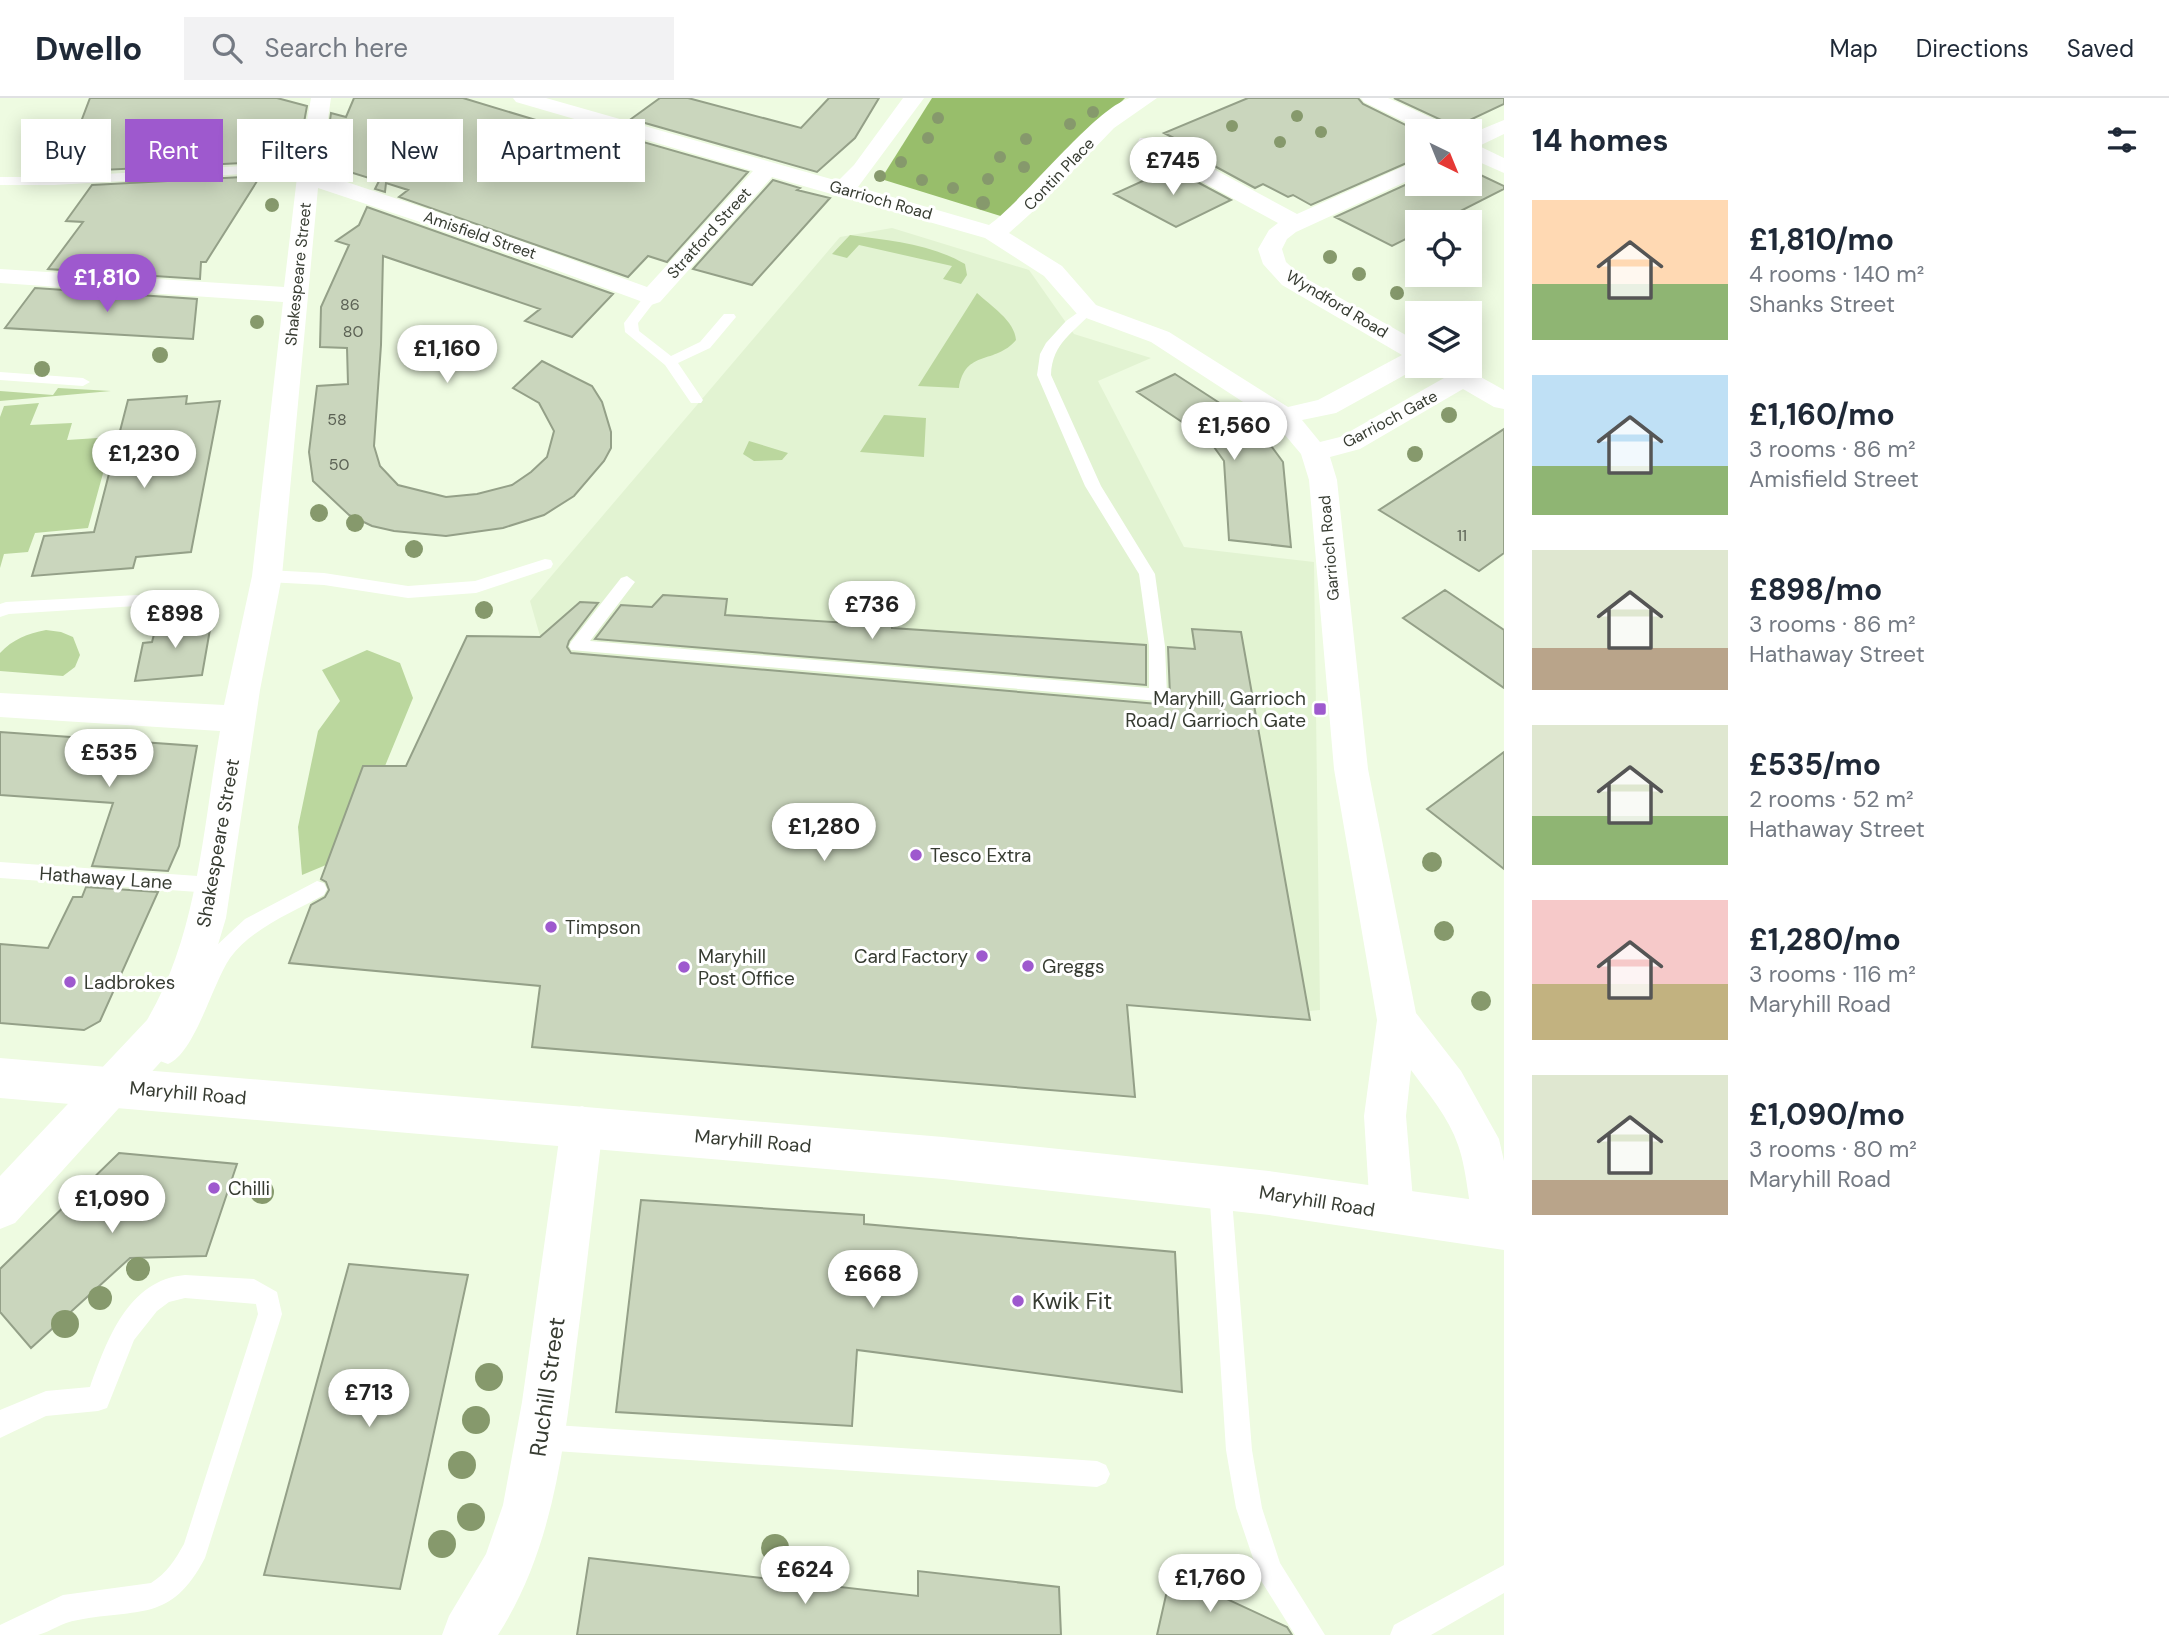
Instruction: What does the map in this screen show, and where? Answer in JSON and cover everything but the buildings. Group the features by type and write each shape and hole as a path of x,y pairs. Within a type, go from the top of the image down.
{"main road":[{"name":"Maryhill Road","path":"0,1079 943,1158 1220,1187 1500,1226"}],"street":[{"name":"Shakespeare Street","path":"318,119 321,98"},
{"name":"Garrioch Road","path":"523,98 602,111 768,169 993,233 1052,271 1087,310 1160,337 1284,416 1314,452 1323,480 1351,769 1397,1020 1385,1116 1392,1212"},
{"path":"843,190 862,170 914,98"},
{"name":"Contin Place","path":"993,233 1026,208 1121,110 1147,98"},
{"path":"1371,98 1416,119"},
{"path":"1482,136 1504,126"},
{"path":"1148,143 1296,223"},
{"path":"1482,156 1504,166"},
{"name":"Stratford Street","path":"650,297 768,169"},
{"name":"Wyndford Road","path":"1405,173 1296,223 1277,235 1271,244 1272,257 1280,270 1314,294 1405,347"},
{"name":"Shakespeare Street","path":"0,1209 161,1033 178,1006 200,948 239,719 267,576 307,182"},
{"name":"Amisfield Street","path":"323,182 482,234 650,297"},
{"path":"0,276 296,295"},
{"path":"1284,416 1326,407 1405,362"},
{"name":"Garrioch Gate","path":"1314,452 1350,443 1443,378"},
{"path":"1463,378 1504,401"},
{"path":"0,705 239,719"},
{"name":"Garrioch Road","path":"1397,1020 1446,1084 1478,1139 1500,1226"},
{"name":"Ruchill Street","path":"468,1635 485,1611 512,1560 530,1497 582,1126"}],"lane":[{"path":"0,181 54,181 237,170"},
{"path":"650,297 631,323 632,332 670,362 696,400"},
{"path":"626,582 577,646 1158,695 1156,626 1147,574 1093,486 1044,375 1043,362 1052,342 1087,310"},
{"path":"670,362 705,345 729,317"},
{"path":"0,376 83,382"},
{"path":"267,576 324,579 408,592 477,587 545,564"},
{"path":"0,611 6,608 194,598"},
{"name":"Hathaway Lane","path":"0,870 212,885"},
{"path":"113,1087 167,1054 193,1015 223,952 251,925 317,889"},
{"path":"1220,1187 1239,1450 1249,1508 1269,1570 1311,1635"},
{"path":"0,1424 43,1402 98,1399 119,1343 135,1319 158,1296 182,1287 257,1292 269,1300 270,1314 196,1549 181,1578 155,1597 62,1609 9,1635"},
{"path":"540,1437 1097,1474"},
{"path":"1404,1635 1504,1578"}],"shaded area":[{"path":"892,228 1029,270 1074,334 1151,358 1098,381 1184,547 1314,562 1320,1010 1309,1011 1310,1020 1127,1005 1135,1097 532,1047 540,986 289,963 363,766 406,765 467,636 540,636 530,601 840,237"}],"green space":[{"path":"932,98 1125,98 1007,218 881,179"},
{"path":"850,235 937,251 965,264 967,275 961,284 943,279 952,266 859,245 847,258 832,254"},
{"path":"977,293 1007,320 1016,340 999,353 974,362 962,376 959,388 918,386"},
{"path":"58,388 111,391 0,401 0,391 53,395"},
{"path":"39,403 30,425 72,423 67,440 113,437 88,528 35,533 28,552 4,554 0,568 0,417 4,406"},
{"path":"884,415 926,418 924,457 860,452"},
{"path":"749,441 788,453 782,460 754,461 743,454"},
{"path":"46,630 73,637 80,655 75,667 63,676 0,671 0,653 5,648 21,638"},
{"path":"367,650 400,663 413,698 385,766 363,766 326,865 302,875 298,827 318,731 340,701 322,670"}],"place":[{"name":"Maryhill, Garrioch Road/ Garrioch Gate","path":"1320,709"},
{"name":"Tesco Extra","path":"916,855"},
{"name":"Timpson","path":"551,927"},
{"name":"Card Factory","path":"982,956"},
{"name":"Greggs","path":"1028,966"},
{"name":"Maryhill Post Office","path":"684,967"},
{"name":"Ladbrokes","path":"70,982"},
{"name":"Chilli","path":"214,1188"},
{"name":"Kwik Fit","path":"1018,1301"}]}
